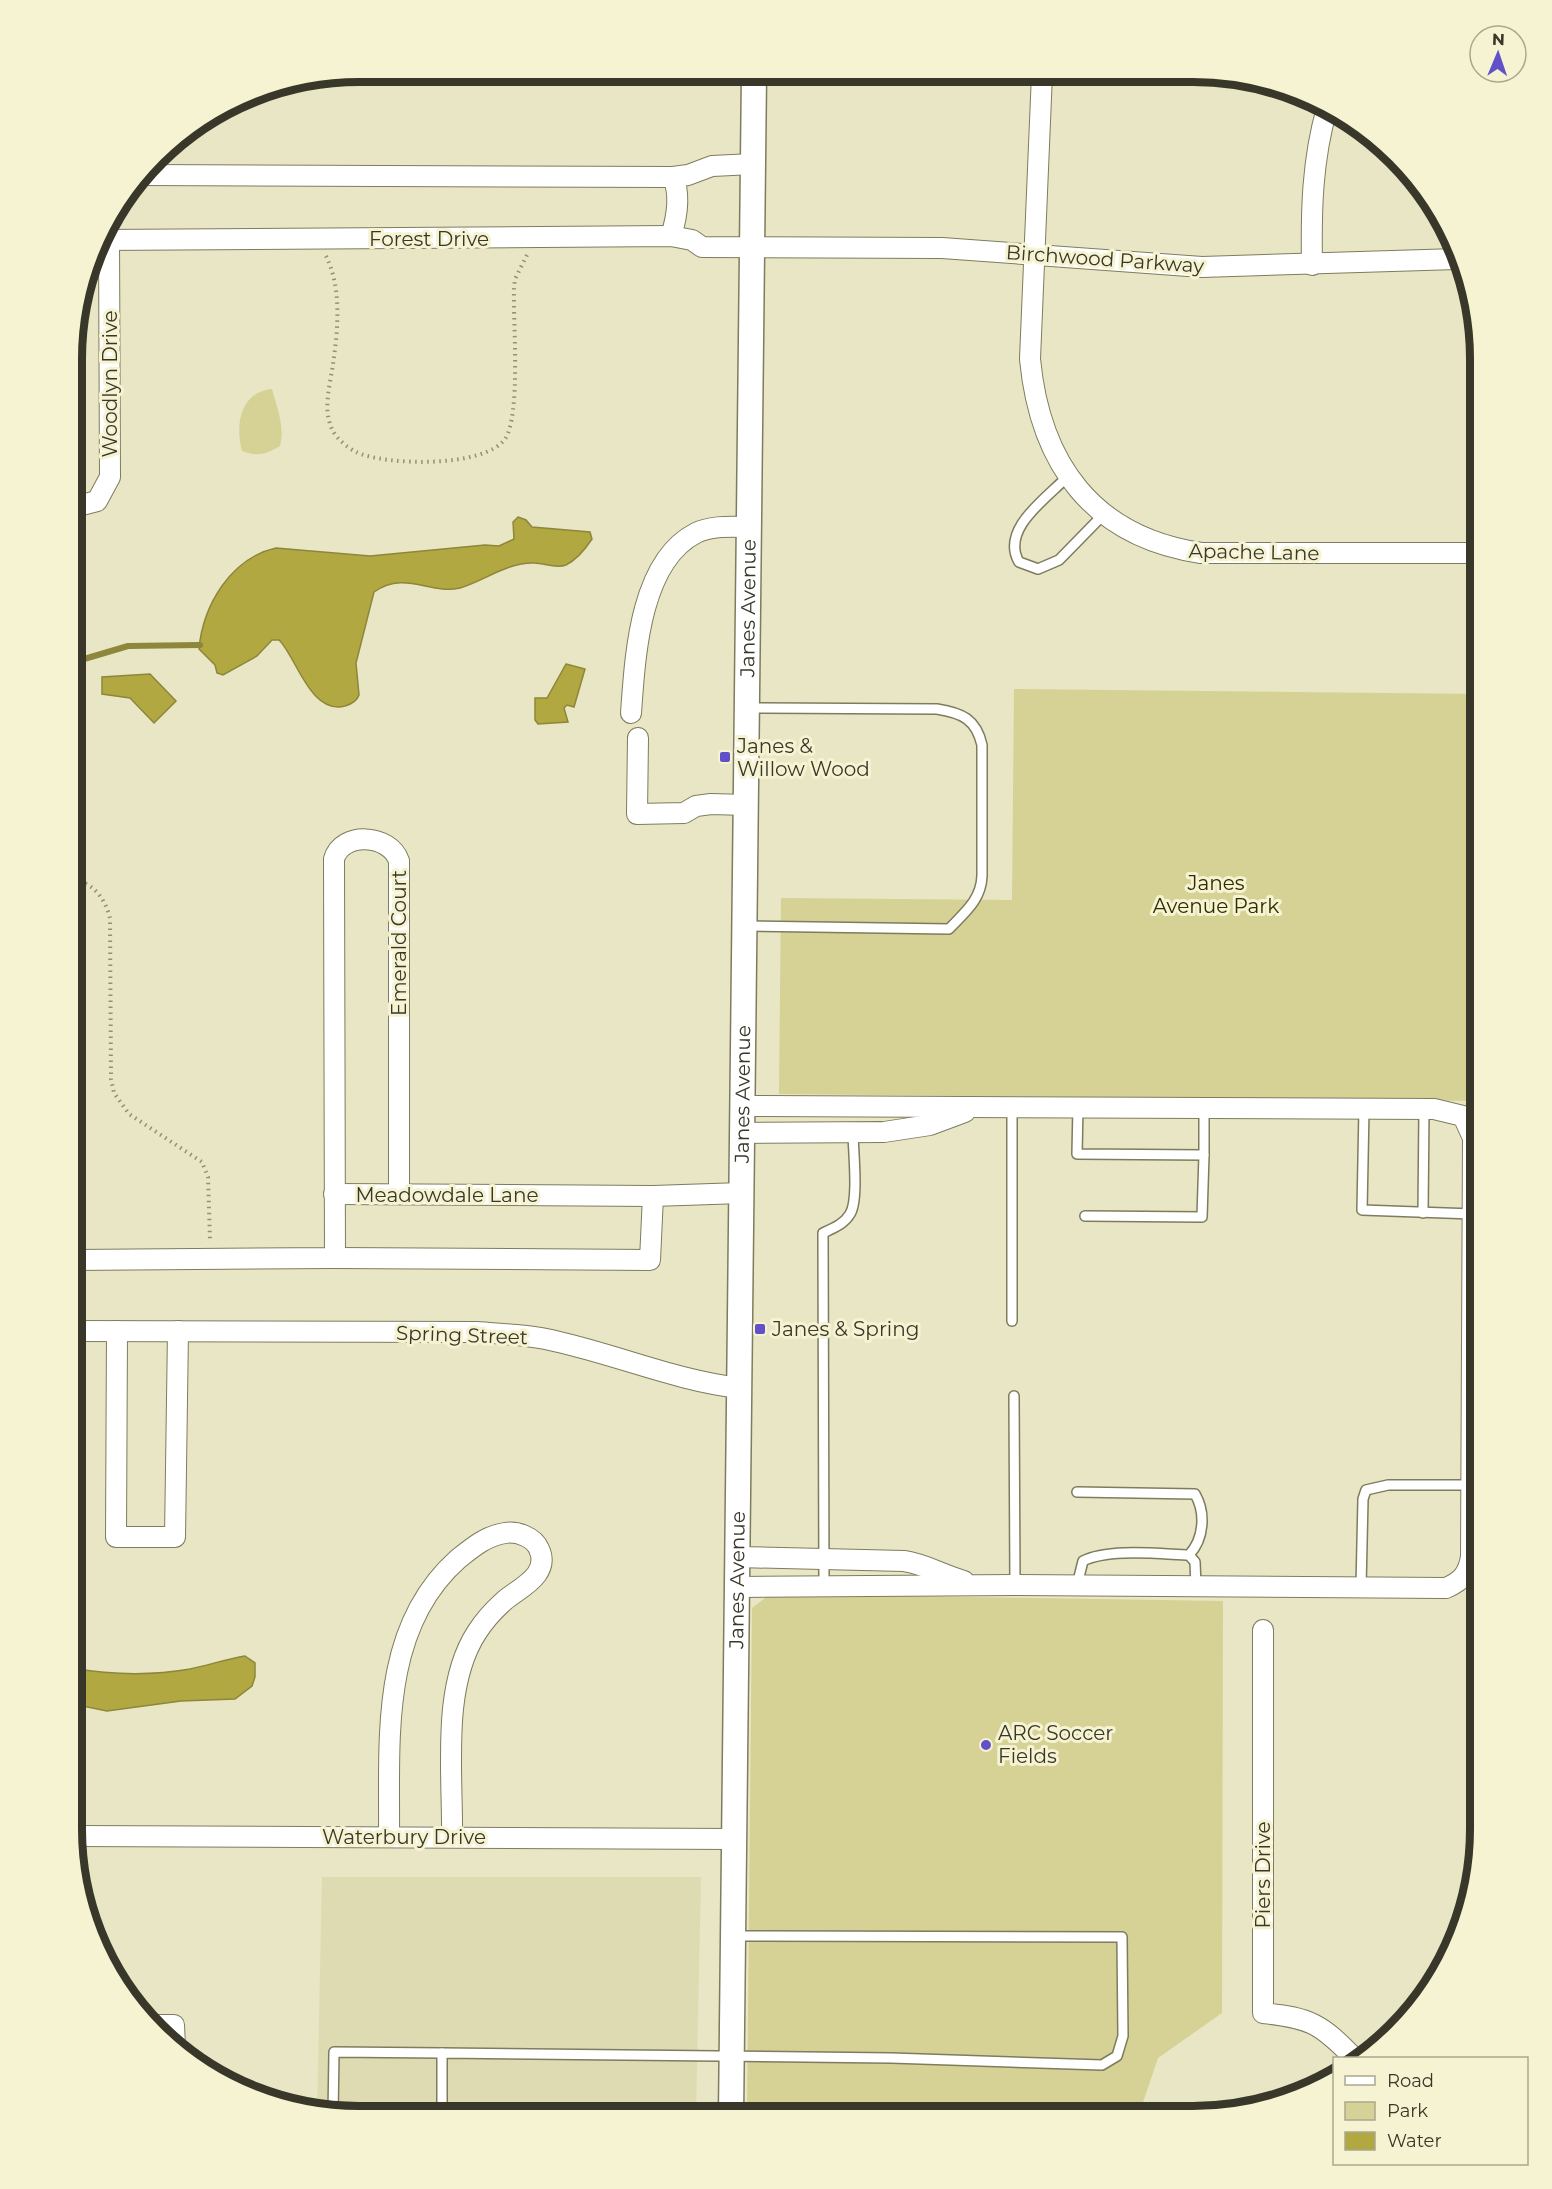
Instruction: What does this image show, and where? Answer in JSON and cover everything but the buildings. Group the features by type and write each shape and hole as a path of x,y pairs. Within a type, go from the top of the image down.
{"street":[{"name":"Janes Avenue","path":"731,2106 754,82"},
{"name":"Apache Lane","path":"1042,82 1030,359 1033,388 1044,429 1072,484 1136,535 1154,542 1201,553 1470,553"},
{"path":"1312,266 1311,196 1314,164 1325,117"},
{"path":"153,175 673,177 688,175 712,166 753,164"},
{"path":"671,236 676,219 677,198 673,177"},
{"name":"Forest Drive","path":"110,240 671,236 692,240 702,248 753,248"},
{"name":"Birchwood Parkway","path":"753,248 903,246 1191,266 1312,266 1450,259"},
{"name":"Woodlyn Drive","path":"82,505 97,501 110,477 106,249"},
{"path":"631,713 639,630 647,603 669,556 680,544 696,533 712,528 750,527"},
{"path":"638,738 637,814 684,813 696,806 711,804 747,806"},
{"name":"Emerald Court","path":"334,1194 334,859 338,848 350,841 383,841 395,851 399,861 399,1194"},
{"path":"743,1106 1424,1109 1450,1111 1462,1116 1470,1128"},
{"path":"742,1133 884,1132 930,1125 976,1107"},
{"name":"Meadowdale Lane","path":"335,1258 334,1194 653,1196 742,1193"},
{"path":"82,1260 335,1258 650,1260 653,1196"},
{"name":"Spring Street","path":"82,1331 511,1334 556,1341 598,1352 701,1384 740,1388"},
{"path":"117,1331 116,1537 175,1538 178,1331"},
{"path":"389,1836 393,1689 398,1662 420,1607 434,1585 451,1565 472,1546 492,1535 511,1532 529,1537 539,1549 541,1561 538,1573 531,1582 505,1600 477,1632 463,1661 453,1695 452,1837"},
{"path":"738,1557 825,1558 919,1563 942,1575 978,1585"},
{"path":"738,1587 1077,1585 1446,1587 1458,1583 1470,1568"},
{"name":"Piers Drive","path":"1263,1630 1263,2013 1298,2016 1327,2030 1352,2056"},
{"name":"Waterbury Drive","path":"82,1836 735,1839"},
{"path":"164,2025 174,2025 174,2036"}],"lane":[{"path":"1068,476 1014,534 1013,552 1019,562 1038,570 1059,560 1106,513"},
{"path":"745,926 949,929 976,901 981,889 982,876 982,745 979,731 971,720 957,712 937,709 748,708"},
{"path":"1012,1107 1012,1321"},
{"path":"1078,1107 1077,1154 1204,1155"},
{"path":"1085,1216 1202,1217 1204,1108"},
{"path":"1364,1108 1362,1210 1470,1214"},
{"path":"1423,1213 1424,1109"},
{"path":"824,1587 823,1233 840,1225 852,1212 854,1200 853,1132"},
{"path":"1014,1396 1015,1585"},
{"path":"1361,1587 1363,1499 1366,1490 1388,1485 1470,1476"},
{"path":"1077,1492 1195,1494 1201,1504 1201,1534 1196,1548 1189,1555 1096,1555 1083,1561 1077,1585"},
{"path":"1189,1555 1195,1562 1196,1586"},
{"path":"333,2105 334,2052 732,2056 1102,2064 1117,2056 1123,2036 1122,1937 734,1936"},
{"path":"442,2053 442,2106"}],"path":[{"path":"317,240 330,265 336,285 336,333 328,402 328,418 334,434 356,452 393,460 421,461 469,457 486,452 506,438 512,423 515,279 536,238"},
{"path":"82,884 96,890 110,918 111,1079 114,1093 129,1114 202,1162 208,1177 211,1259"}],"shaded area":[{"path":"322,1877 701,1877 696,2106 342,2106 317,2103"}],"green space":[{"path":"272,389 281,424 280,446 262,454 242,451 239,431 242,411 253,396 261,391"},
{"name":"Janes Avenue Park","path":"1014,689 1470,694 1470,1101 779,1094 781,898 1012,900"},
{"path":"770,1594 1223,1601 1222,2013 1158,2058 1142,2106 747,2106 752,1608"}],"water":[{"path":"518,517 526,520 532,527 590,532 592,539 577,557 562,566 524,564 505,569 460,588 449,589 396,583 374,592 356,663 359,695 356,701 350,704 333,706 322,702 305,682 279,640 272,640 257,656 223,675 217,673 215,665 199,649 206,616 213,600 233,573 260,553 276,548 370,556 485,545 499,546 514,539 513,522"},
{"path":"566,664 585,669 574,707 567,705 564,708 568,722 538,724 535,720 535,698 547,698"},
{"path":"150,674 176,701 154,723 130,698 102,694 102,677"},
{"path":"245,1656 255,1663 255,1677 252,1686 235,1699 181,1701 107,1711 82,1706 82,1669 146,1674 190,1669"}],"waterway":[{"path":"82,660 128,646 200,645"}],"place":[{"name":"Janes & Willow Wood","path":"725,757"},
{"name":"Janes & Spring","path":"760,1329"},
{"name":"ARC Soccer Fields","path":"986,1745"}]}
